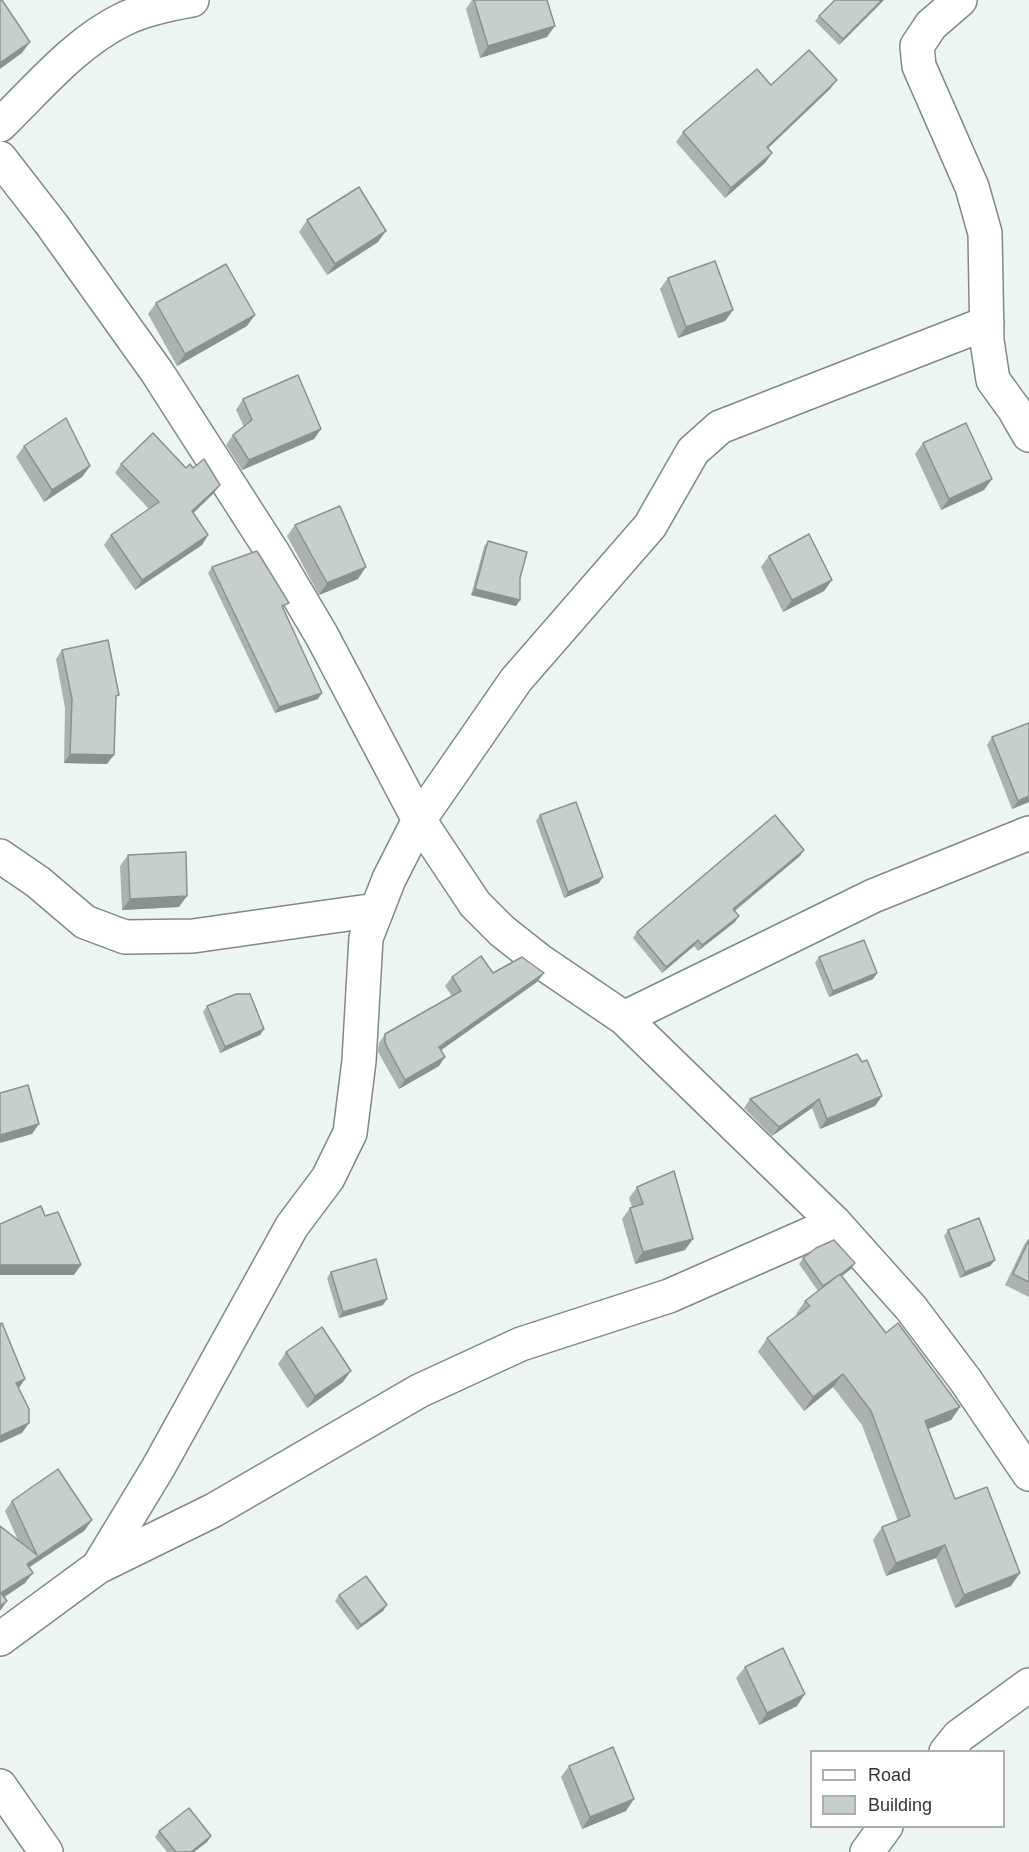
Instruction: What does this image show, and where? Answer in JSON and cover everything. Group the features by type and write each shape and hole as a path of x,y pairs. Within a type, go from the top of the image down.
{"street":[{"path":"0,125 74,53 95,37 124,19 165,4 187,0"},
{"path":"960,0 931,25 917,46 919,66 972,188 985,233 987,341 993,380 1029,435"},
{"path":"0,158 52,225 157,372 273,553 322,636 419,820 475,904 502,931 540,961 624,1018 834,1223 911,1308 966,1381 1029,1474"},
{"path":"98,1567 158,1467 292,1226 328,1178 350,1133 359,1061 366,938 376,910 419,820 516,680 650,526 693,451 720,427 987,323"},
{"path":"624,1018 873,896 1029,833"},
{"path":"0,856 45,887 85,922 124,937 193,936 376,910"},
{"path":"0,1639 98,1567 214,1510 430,1386 521,1344 669,1296 834,1223"},
{"path":"948,1750 959,1736 1029,1685"},
{"path":"0,1786 46,1852"},
{"path":"867,1852 885,1828"}],"building":[{"path":"0,0 30,42 0,63"},
{"path":"474,0 547,0 555,26 488,46"},
{"path":"835,0 882,0 843,39 819,16"},
{"path":"809,50 837,80 767,147 772,153 731,188 683,132 757,69 771,85"},
{"path":"359,187 386,231 335,264 307,220"},
{"path":"715,261 733,310 686,327 668,278"},
{"path":"226,264 255,315 185,354 156,303"},
{"path":"298,375 321,429 249,460 233,435 252,420 243,399"},
{"path":"66,418 90,466 52,490 24,446"},
{"path":"966,423 992,479 949,499 923,443"},
{"path":"153,433 186,468 190,464 193,468 204,459 220,485 192,511 208,535 142,580 111,535 159,502 121,464"},
{"path":"340,506 366,567 327,583 295,525"},
{"path":"809,534 832,580 792,600 769,556"},
{"path":"488,541 527,552 520,578 520,600 475,589"},
{"path":"257,551 289,603 282,606 322,693 279,707 212,567"},
{"path":"108,640 119,695 116,696 114,755 70,754 72,699 62,650"},
{"path":"1029,723 1029,796 1018,801 992,737"},
{"path":"576,802 603,877 568,892 540,815"},
{"path":"775,815 804,850 733,909 739,916 702,945 698,940 666,967 637,932"},
{"path":"186,852 187,896 130,899 128,855"},
{"path":"864,940 877,973 833,991 819,957"},
{"path":"481,956 493,973 522,957 544,973 439,1047 445,1057 405,1080 385,1043 385,1034 461,991 452,977"},
{"path":"236,994 250,994 264,1029 225,1047 207,1006"},
{"path":"857,1054 862,1062 867,1060 882,1096 827,1119 819,1099 779,1127 750,1099"},
{"path":"28,1085 39,1124 0,1135 0,1093"},
{"path":"674,1171 693,1239 643,1252 630,1208 643,1204 637,1187"},
{"path":"41,1206 45,1216 58,1212 81,1265 0,1265 0,1224"},
{"path":"979,1218 995,1260 965,1272 948,1230"},
{"path":"834,1240 855,1263 823,1286 803,1258 816,1248"},
{"path":"1029,1240 1029,1282 1013,1274"},
{"path":"376,1259 387,1299 343,1312 331,1272"},
{"path":"840,1274 886,1333 898,1323 960,1407 925,1421 955,1499 987,1487 1020,1573 964,1595 945,1545 896,1563 882,1527 910,1516 871,1411 843,1374 813,1397 767,1338 810,1306 805,1301"},
{"path":"2,1323 25,1379 16,1383 29,1409 29,1423 0,1436 0,1324"},
{"path":"322,1327 351,1371 315,1396 286,1352"},
{"path":"58,1469 92,1520 27,1564 33,1573 1,1593 7,1601 0,1606 0,1526 37,1555 12,1501"},
{"path":"366,1576 387,1605 361,1625 339,1595"},
{"path":"783,1648 805,1694 767,1713 745,1667"},
{"path":"613,1747 634,1799 590,1817 569,1766"},
{"path":"189,1808 211,1836 191,1852 176,1852 159,1831"}]}
